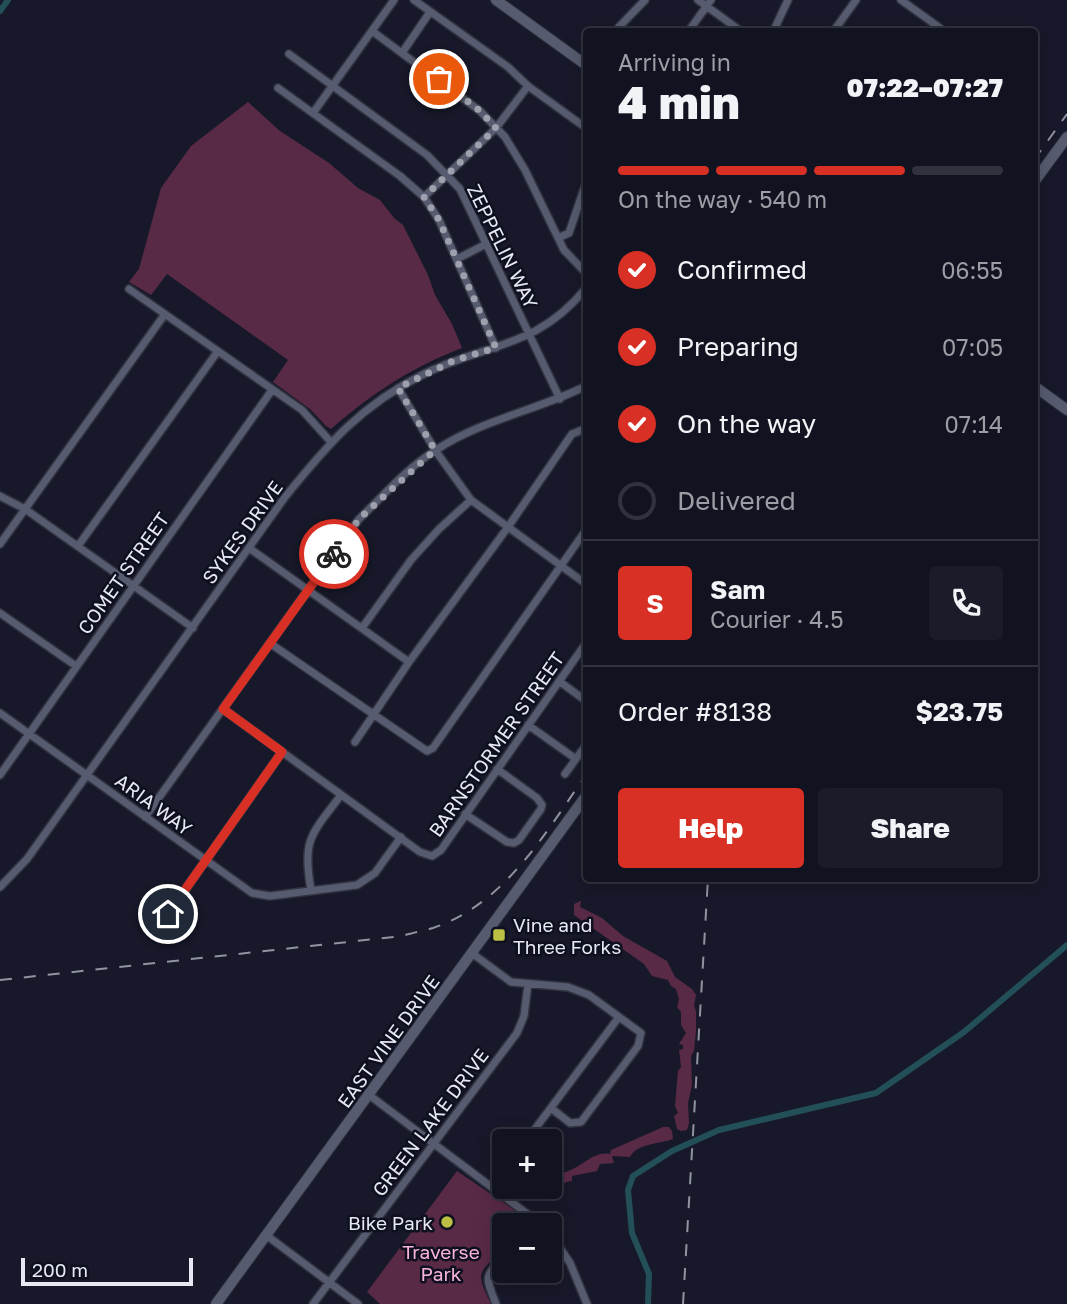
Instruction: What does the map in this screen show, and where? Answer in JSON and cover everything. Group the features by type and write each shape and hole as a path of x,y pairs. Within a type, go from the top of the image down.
{"street":[{"path":"313,113 394,0"},
{"path":"414,0 508,67 528,86 583,126"},
{"path":"496,0 583,63"},
{"path":"618,28 645,0"},
{"path":"698,0 709,3 732,28"},
{"path":"775,28 788,0"},
{"path":"836,28 856,0"},
{"path":"901,0 940,28"},
{"path":"691,28 709,3"},
{"path":"402,53 430,12"},
{"path":"372,31 480,111 505,137 525,170 564,250 583,270"},
{"name":"ZEPPELIN WAY","path":"289,54 427,155 460,189 560,399"},
{"path":"424,197 496,128 528,86"},
{"path":"278,88 400,176 424,197 439,220 496,348"},
{"path":"1038,177 1067,137"},
{"path":"558,238 569,233 583,192"},
{"path":"457,259 486,244"},
{"path":"129,289 302,410 330,441"},
{"name":"SYKES DRIVE","path":"0,887 27,859 285,497 330,441 364,411 398,388 455,360 529,335 552,322 573,305 583,292"},
{"path":"0,544 166,314"},
{"path":"78,547 218,351"},
{"path":"398,388 435,450 471,500 583,582"},
{"path":"145,817 359,519 435,450 477,429 560,399 583,388"},
{"path":"1038,389 1067,410"},
{"name":"COMET STREET","path":"0,775 272,390"},
{"path":"355,742 409,662 576,431 583,431"},
{"path":"0,496 25,509 193,628"},
{"path":"362,628 411,560 439,529 471,500"},
{"path":"271,644 427,751 433,748 583,534"},
{"path":"249,548 409,662"},
{"path":"0,613 76,666"},
{"name":"BARNSTORMER STREET","path":"223,709 426,856 432,856 441,850 583,647"},
{"path":"559,681 583,699"},
{"name":"ARIA WAY","path":"0,713 252,893 270,896 357,884 375,873 401,837"},
{"path":"528,725 576,759"},
{"path":"565,775 583,750"},
{"path":"164,937 163,926 168,914 282,752"},
{"path":"465,814 514,844 541,809 537,798 497,769"},
{"path":"311,890 306,860 309,843 314,830 341,795"},
{"name":"EAST VINE DRIVE","path":"215,1304 583,800"},
{"path":"473,954 511,982 573,988 590,996 641,1033 638,1046 581,1122 570,1123 551,1108"},
{"name":"GREEN LAKE DRIVE","path":"313,1304 517,1033 524,1016 528,985"},
{"path":"535,1129 619,1017"},
{"path":"369,1096 492,1186"},
{"path":"506,1199 522,1213"},
{"path":"266,1236 358,1304"},
{"path":"562,1251 570,1263 587,1304"},
{"path":"492,1270 488,1280 496,1304"}],"green space":[{"path":"248,102 280,131 329,163 358,188 380,200 403,225 462,348 393,382 331,429 310,409 273,382 288,360 167,274 151,295 129,282 139,269 161,188 191,146"},
{"path":"581,901 580,907 602,918 623,936 667,961 675,977 696,995 696,1031 691,1056 692,1085 687,1130 677,1129 674,1116 678,1113 675,1106 678,1071 681,1067 679,1050 683,1049 683,1045 679,1044 686,1033 681,1025 676,989 668,980 652,976 644,964 574,915 574,904"},
{"path":"663,1127 669,1127 672,1131 673,1139 643,1146 630,1157 612,1156 614,1163 600,1164 597,1171 572,1176 572,1181 562,1184 562,1173 597,1155 610,1154 611,1150"},
{"name":"Traverse Park","path":"457,1171 492,1195 492,1199 498,1199 519,1213 492,1213 492,1260 481,1277 491,1304 380,1304 367,1292"}],"waterway":[{"path":"0,11 8,0"},
{"path":"648,1304 649,1274 632,1233 628,1190 633,1176 672,1151 719,1130 876,1093 964,1032 1067,945"}],"railway":[{"path":"1038,154 1067,114"},
{"path":"0,980 402,936 433,928 459,917 482,902 502,884 539,843 583,779"},
{"path":"683,1304 708,882"}],"way so far":[{"path":"334,554 359,519 435,450 398,388 455,360 496,348 439,220 424,197 496,128 480,111 439,79"}],"place":[{"name":"Vine and Three Forks","path":"499,935"},
{"name":"Bike Park","path":"447,1222"}],"route":[{"path":"168,914 282,752 223,709 334,554"}]}
